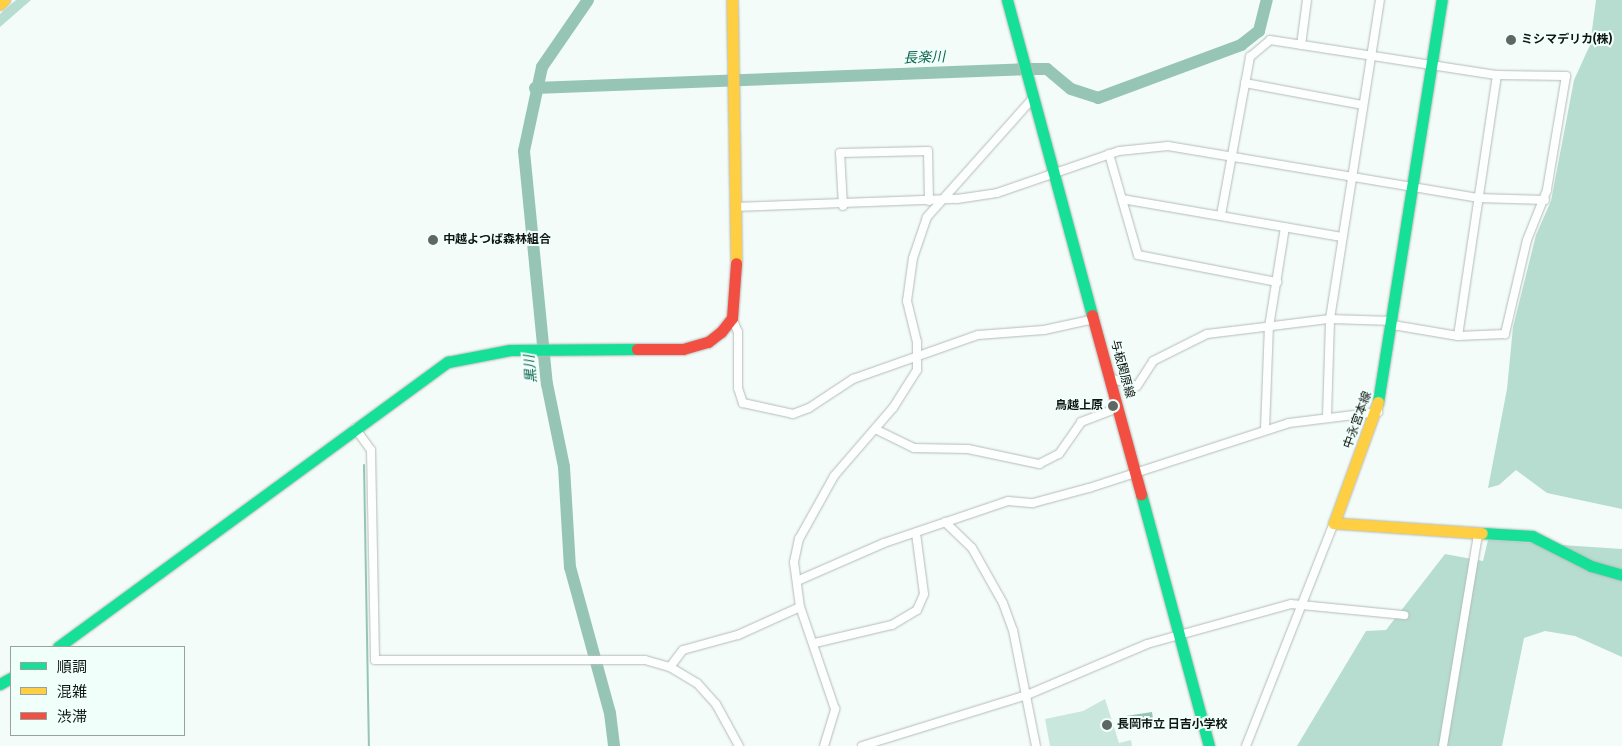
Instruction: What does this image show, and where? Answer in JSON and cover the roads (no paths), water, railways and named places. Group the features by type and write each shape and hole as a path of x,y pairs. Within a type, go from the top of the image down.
{"main road":[{"path":"0,4 4,0"},
{"path":"59,646 355,428 448,362 480,353 562,349 692,347 716,338 732,318 736,294 732,0"},
{"name":"与板関原線","path":"1007,0 1209,746"},
{"name":"中永宮本線","path":"1334,523 1378,412 1442,0"},
{"path":"1334,523 1538,538 1591,566 1622,575"}],"street":[{"path":"1302,45 1307,0"},
{"path":"1327,416 1330,319 1380,0"},
{"path":"1110,378 1137,386 1153,362 1191,339 1330,319 1393,323 1458,336 1505,334 1527,240 1545,200 1566,76 1496,75 1270,40 1250,57 1221,215"},
{"path":"1458,336 1496,75"},
{"path":"1245,83 1362,106"},
{"path":"824,746 835,709 815,643 800,607 794,562 799,539 834,476 875,429 910,384 919,359 907,301 913,258 934,201 1033,98"},
{"path":"735,207 843,206 934,201 997,193 1109,154 1168,146 1232,155 1352,178 1478,198 1545,200"},
{"path":"843,206 840,153 928,151 934,201"},
{"path":"1109,154 1138,256 1277,282"},
{"path":"1122,199 1342,237"},
{"path":"1265,429 1269,327 1285,227"},
{"path":"732,318 738,332 738,388 746,406 801,412 853,379 919,359 978,335 1044,330 1094,319"},
{"path":"875,429 914,448 968,449 1039,464 1058,454 1081,422 1118,408"},
{"path":"797,581 945,522 1008,501 1033,504 1265,429 1327,416 1378,412"},
{"path":"355,428 371,450 375,660 620,659 670,667 708,694 739,746"},
{"path":"945,522 972,548 998,590 1013,630 1036,746"},
{"path":"1246,746 1334,523"},
{"path":"815,643 892,625 917,610 924,594 916,533"},
{"path":"1442,746 1478,534"},
{"path":"862,746 1027,695 1179,634 1302,604 1404,615"},
{"path":"670,667 683,650 738,635 800,607"}],"waterway":[{"name":"黒川","path":"588,0 542,67 524,151 547,384 564,467 570,567 610,713 614,746"},
{"name":"長楽川","path":"535,88 1047,69 1071,89 1098,98 1241,45 1259,31 1267,0"},
{"path":"364,465 369,746"}],"place":[{"name":"ミシマデリカ(株)","path":"1511,40"},
{"name":"中越よつば森林組合","path":"433,240"},
{"name":"鳥越上原","path":"1113,406"},
{"name":"長岡市立 日吉小学校","path":"1107,725"}]}
